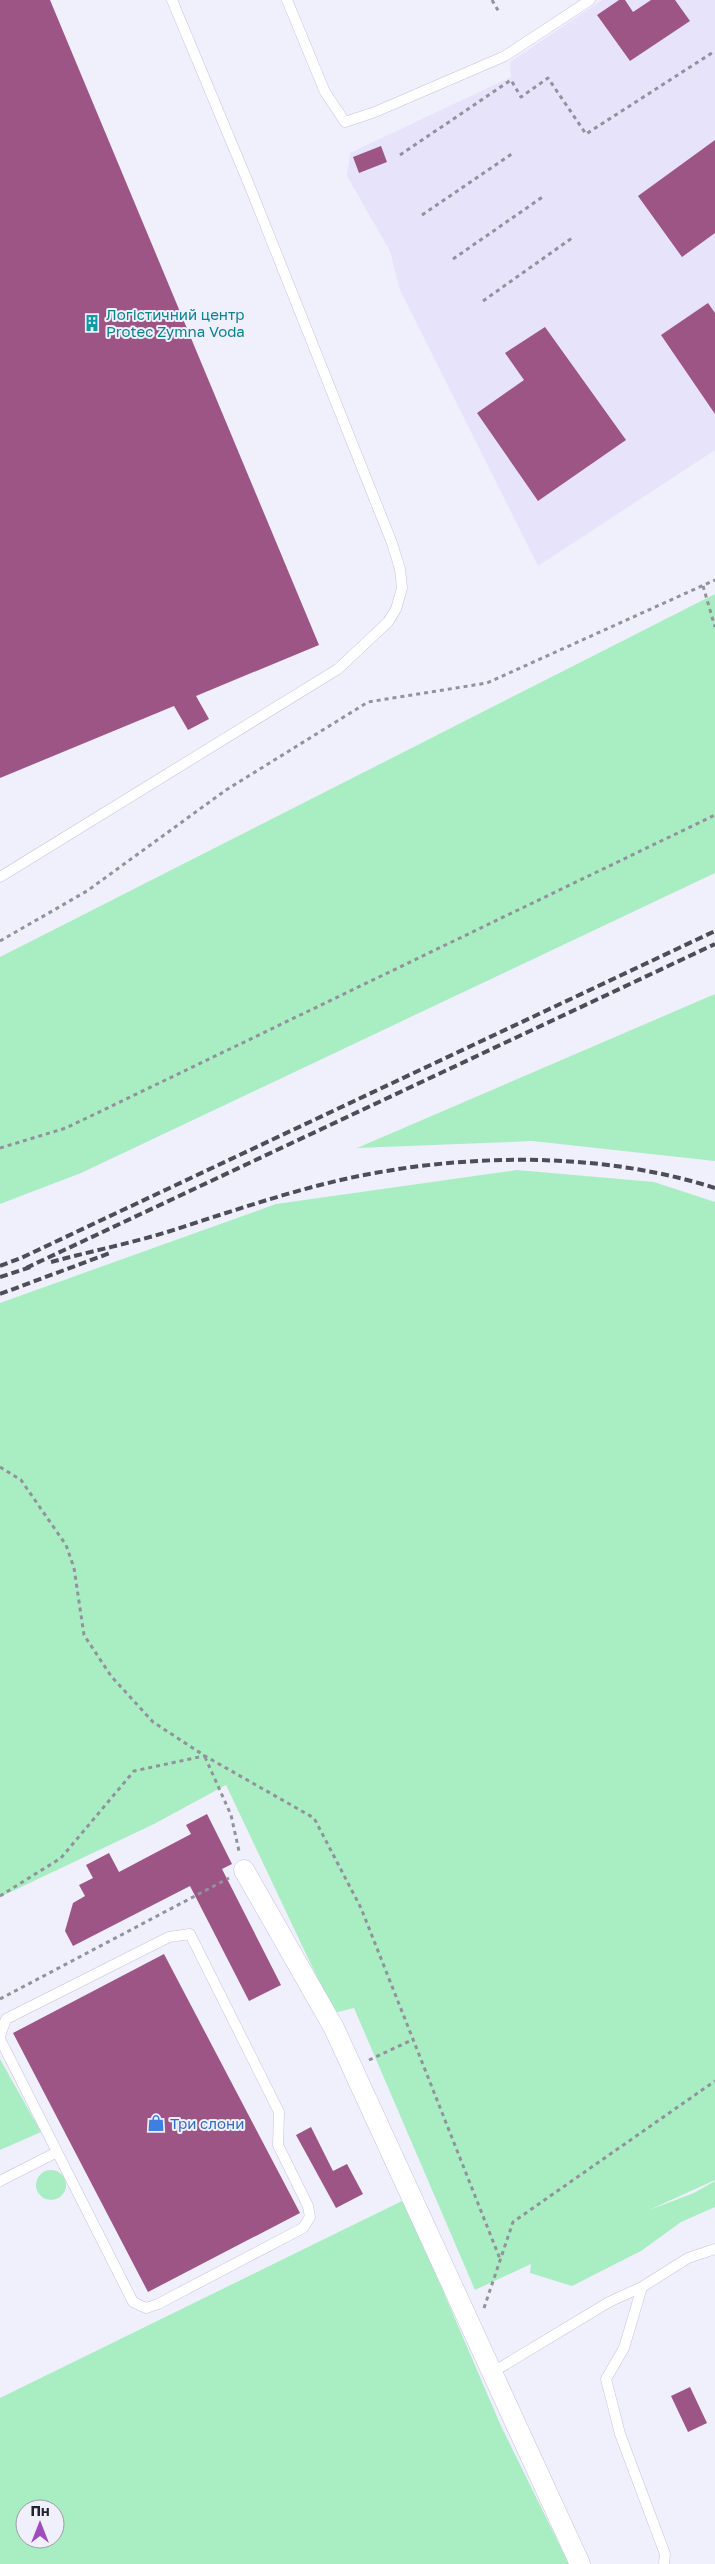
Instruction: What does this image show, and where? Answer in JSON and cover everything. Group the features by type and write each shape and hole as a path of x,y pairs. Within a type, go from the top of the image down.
{"street":[{"path":"244,1870 268,1916 334,2028 580,2564"}],"lane":[{"path":"0,876 338,669 388,622 396,609 402,588 400,569 392,543 250,187 172,0"},
{"path":"287,0 325,92 344,122 375,112 504,56 590,0"},
{"path":"190,1934 279,2112 278,2145 308,2206 310,2217 303,2228 146,2308 133,2302 0,2037 6,2019 168,1937 190,1934"},
{"path":"0,2182 57,2152"},
{"path":"493,2372 609,2302 642,2287 688,2258 715,2249"},
{"path":"642,2287 624,2348 606,2379 620,2434 665,2554 664,2564"}],"path":[{"path":"492,0 499,12"},
{"path":"400,155 511,80 521,97 548,78 586,134 715,51"},
{"path":"422,215 512,154"},
{"path":"453,259 544,196"},
{"path":"483,301 572,238"},
{"path":"0,941 88,891 226,790 368,702 487,683 715,580"},
{"path":"703,586 715,628"},
{"path":"0,1148 66,1128 715,815"},
{"path":"0,1467 22,1480 66,1545 74,1568 84,1635 111,1676 153,1722 205,1756 314,1818 360,1908 414,2039 500,2259"},
{"path":"0,1999 244,1870 231,1815 205,1756"},
{"path":"0,1896 61,1858 95,1815 134,1771 205,1756"},
{"path":"352,2068 414,2039"},
{"path":"475,2333 513,2222 715,2081"}],"shaded area":[{"path":"602,0 715,0 715,450 538,566 400,290 390,251 347,176 350,153 511,77 510,62"}],"green space":[{"path":"715,594 715,873 81,1173 0,1204 0,957"},
{"path":"715,994 715,1161 532,1141 357,1148"},
{"path":"517,1170 654,1182 715,1202 715,2180 649,2210 694,2193 715,2181 715,2207 681,2222 641,2251 572,2286 530,2273 531,2264 475,2290 354,2008 334,2013 226,1785 154,1824 0,1897 0,1303 276,1204"},
{"path":"0,2059 41,2132 0,2150"},
{"path":"51,2170 62,2174 66,2185 62,2196 51,2200 40,2196 36,2185 40,2174"},
{"path":"404,2200 501,2426 569,2564 0,2564 0,2398"}],"building":[{"name":"Логістичний центр Protec Zymna Voda","path":"0,0 50,0 319,645 196,696 209,719 188,730 174,706 0,778"},
{"path":"619,0 625,0 633,12 651,0 675,0 690,21 630,61 597,15"},
{"path":"715,140 715,233 682,257 638,196"},
{"path":"381,146 387,162 359,173 353,157"},
{"path":"708,303 715,313 715,414 661,335"},
{"path":"545,327 626,440 538,501 477,413 524,380 505,353"},
{"path":"207,1814 232,1864 222,1869 281,1985 249,2001 190,1886 73,1946 65,1931 73,1903 85,1896 79,1885 93,1878 86,1865 109,1853 119,1872 191,1834 186,1825"},
{"name":"Три слони","path":"164,1954 300,2213 148,2292 13,2033"},
{"path":"311,2127 333,2171 347,2164 363,2194 336,2208 296,2135"},
{"path":"690,2387 707,2423 688,2432 671,2396"}],"railway":[{"path":"0,1266 21,1258 715,931"},
{"path":"26,1268 715,944"},
{"path":"51,1262 150,1237 276,1197 345,1179 390,1170 436,1164 531,1160 578,1162 625,1167 671,1176 715,1188"},
{"path":"0,1294 110,1253"},
{"path":"0,1277 31,1267"}],"place":[{"name":"Логістичний центр Protec Zymna Voda","path":"92,323"},
{"name":"Три слони","path":"156,2123"}]}
